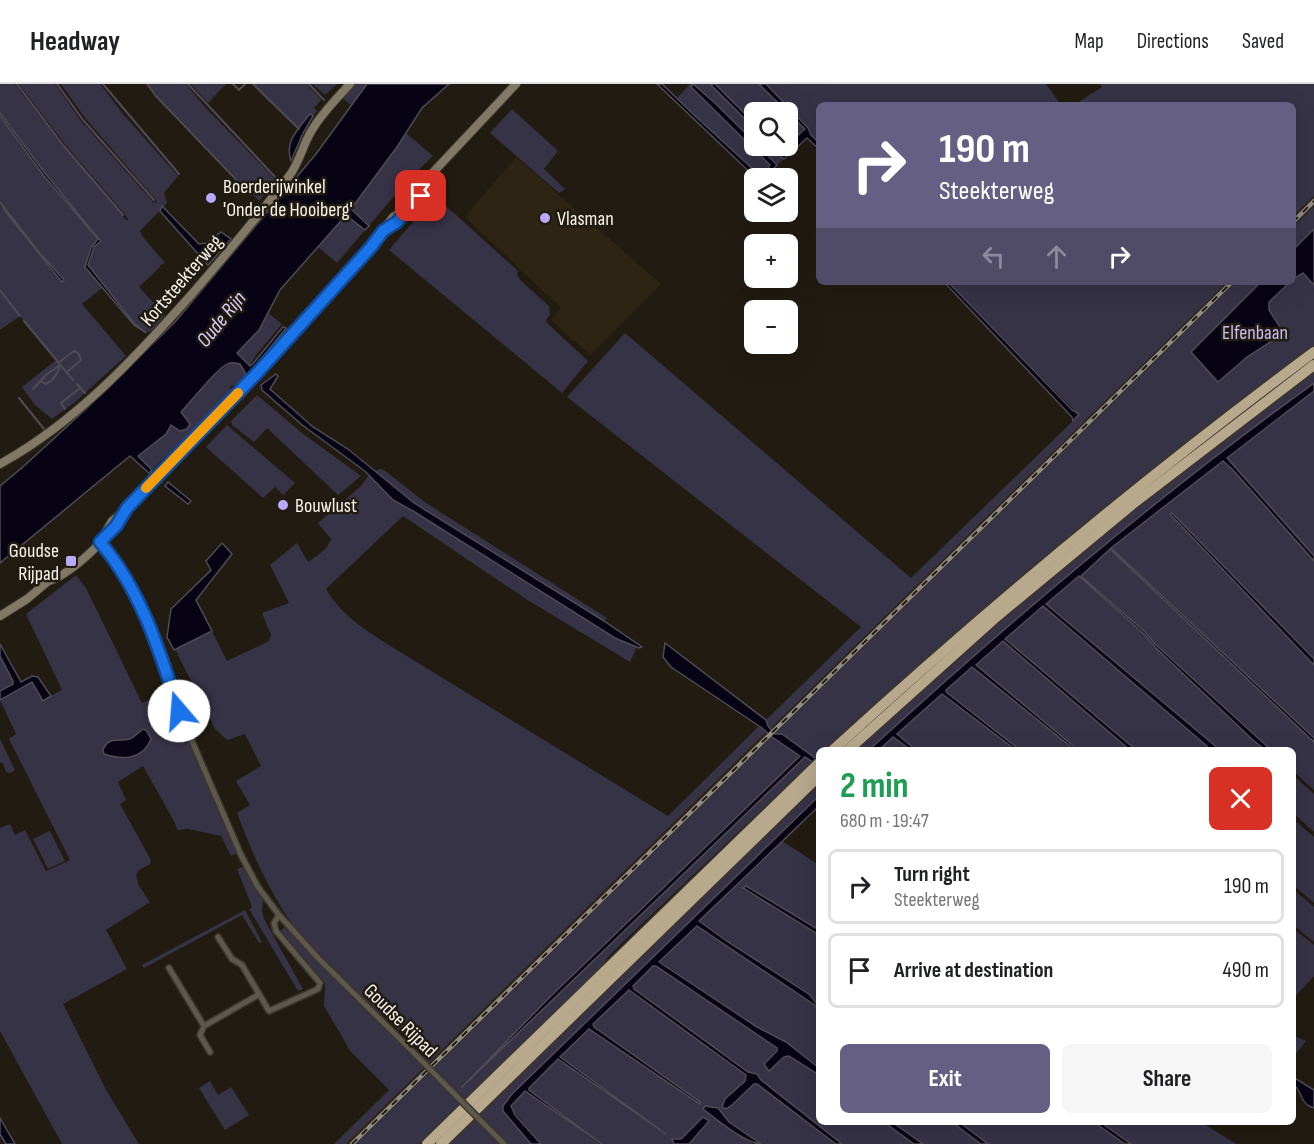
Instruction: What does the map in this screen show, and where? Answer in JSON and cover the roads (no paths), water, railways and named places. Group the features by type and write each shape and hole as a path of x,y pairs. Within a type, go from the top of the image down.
{"highway":[{"path":"836,747 989,611 1127,496 1314,352"},
{"path":"851,747 994,619 1134,503 1314,364"},
{"path":"427,1144 816,770"},
{"path":"441,1144 816,770"}],"main road":[{"name":"Kortsteekterweg","path":"0,464 72,415 155,336 270,201 292,171 311,131 350,84"},
{"path":"0,616 49,581 55,574 78,562 116,526 127,508 259,371 371,247 393,217 407,209 423,183 516,84"}],"street":[{"name":"Goudse Rijpad","path":"100,542 120,567 156,640 179,711 241,855 258,887 279,915 318,958 504,1144"},
{"name":"Goudse Rijpad","path":"258,995 269,1011 318,989 320,983 276,931 274,923 279,915"},
{"path":"210,1052 200,1035 204,1026 258,995 242,965 232,959 218,938"},
{"path":"168,968 204,1026"}],"water":[{"name":"Oude Rijn","path":"367,84 449,84 422,108 397,147 351,209 369,226 365,230 346,215 280,290 259,330 237,353 250,366 252,365 283,327 286,328 247,376 240,364 230,363 212,377 181,412 190,424 187,429 180,431 171,425 166,434 138,456 152,470 149,473 130,456 0,563 0,486 86,409 175,322 316,154"},
{"path":"657,84 662,84 752,168 745,168"},
{"path":"693,84 744,132 744,139 691,87"},
{"path":"710,84 715,84 744,113 744,118"},
{"path":"759,84 766,84 783,102 777,102"},
{"path":"0,113 44,172 101,241 94,247 88,265 134,323 146,333 134,325 85,267 91,248 98,239 44,176"},
{"path":"310,114 313,116 291,161 289,147 291,141"},
{"path":"798,118 816,140 816,146 807,138 798,146 798,135 805,129 798,122"},
{"path":"761,156 768,156 777,165 774,168 768,168 770,165"},
{"path":"0,202 64,280 62,282 5,211"},
{"path":"162,206 199,244 207,243 221,232 231,239 208,265 160,211"},
{"path":"1314,229 1314,285 1303,273 1296,277 1296,247"},
{"path":"947,285 951,285 1072,410 1079,414 1073,421 1072,417"},
{"path":"1258,285 1287,285 1269,302 1269,310 1284,333 1247,357 1218,382 1191,352"},
{"path":"276,374 278,376 270,389 313,427 348,449 414,503 642,647 639,648 615,638 393,500 366,472 301,424 262,390 261,385"},
{"path":"1314,383 1314,391 1227,458 1314,556 1314,561 1223,461 1111,548 1314,738 1314,742 1110,549 1081,576 1145,632 1155,644 1268,747 1261,747 1252,739 1144,634 1079,576 1046,604 1216,747 1207,747 1043,606 1005,639 1132,747 1127,747 1003,641 976,665 1074,747 1071,747 972,667 946,692 1016,747 1012,747 942,694 897,734 912,747 907,747 893,737 882,747 872,747 1031,606 1199,469"},
{"path":"168,482 191,501 188,504 165,486"},
{"path":"1172,513 1314,659 1314,665 1170,514"},
{"path":"222,543 232,554 196,600 212,631 174,650 167,637 171,609 211,570 206,561"},
{"path":"665,643 766,720 775,734 782,734 816,759 816,764 805,757 461,1088 550,997 800,756 671,667 663,657"},
{"path":"0,644 21,682 32,676 38,677 51,696 43,701 32,682 0,700 0,691 13,684 13,681 0,656"},
{"path":"143,729 151,739 143,751 137,755 118,757 104,754 105,746 111,741 130,739"},
{"path":"816,799 816,809 699,921 809,994 816,1006 697,926 659,962 757,1027 786,1042 816,1066 816,1073 789,1056 784,1057 769,1071 764,1064 777,1051 777,1048 656,966 653,966 633,986 634,989 748,1072 757,1074 761,1080 842,1144 836,1144 757,1084 754,1084 731,1106 726,1109 722,1107 725,1099 745,1081 746,1075 629,990 593,1024 594,1027 700,1104 589,1029 560,1057 666,1134 558,1059 529,1090 602,1144 525,1091 511,1106 515,1115 541,1144 531,1144 503,1111 503,1106 512,1094"},
{"path":"746,886 816,928 816,933 743,888"},
{"path":"1296,1079 1314,1090 1314,1108 1306,1104 1298,1090"},
{"path":"705,1106 718,1108 729,1122 761,1144 747,1140 731,1130 703,1109"},
{"path":"703,1117 709,1121 689,1144 674,1144 672,1139 681,1139"},
{"path":"0,1118 15,1144 6,1144 0,1134"},
{"path":"888,1125 896,1125 923,1144 914,1144"},
{"path":"956,1125 963,1125 988,1144 981,1144"},
{"path":"1098,1125 1104,1125 1131,1144 1125,1144"}],"waterway":[{"path":"17,84 63,145 123,215"},
{"path":"57,84 83,120 154,200"},
{"path":"103,84 179,174"},
{"path":"147,84 250,194"},
{"path":"188,84 277,179"},
{"path":"233,84 239,90 245,84"},
{"path":"253,84 299,129"},
{"path":"309,84 324,100"},
{"path":"0,290 20,316"},
{"path":"24,321 73,380"},
{"path":"58,363 74,351 78,353 80,361 67,372"},
{"path":"41,381 45,384 51,381 60,365"},
{"path":"33,389 47,374 60,365"},
{"path":"77,384 85,393"},
{"path":"65,409 61,403 80,388"},
{"path":"19,398 44,429"}],"railway":[{"path":"1296,219 1314,201"},
{"path":"352,1144 1229,285"}],"place":[{"name":"Boerderijwinkel 'Onder de Hooiberg'","path":"211,198"},
{"name":"Vlasman","path":"545,218"},
{"name":"Bouwlust","path":"283,505"},
{"name":"Goudse Rijpad","path":"71,561"}],"park label":[{"name":"Elfenbaan","path":"1255,332"}]}
